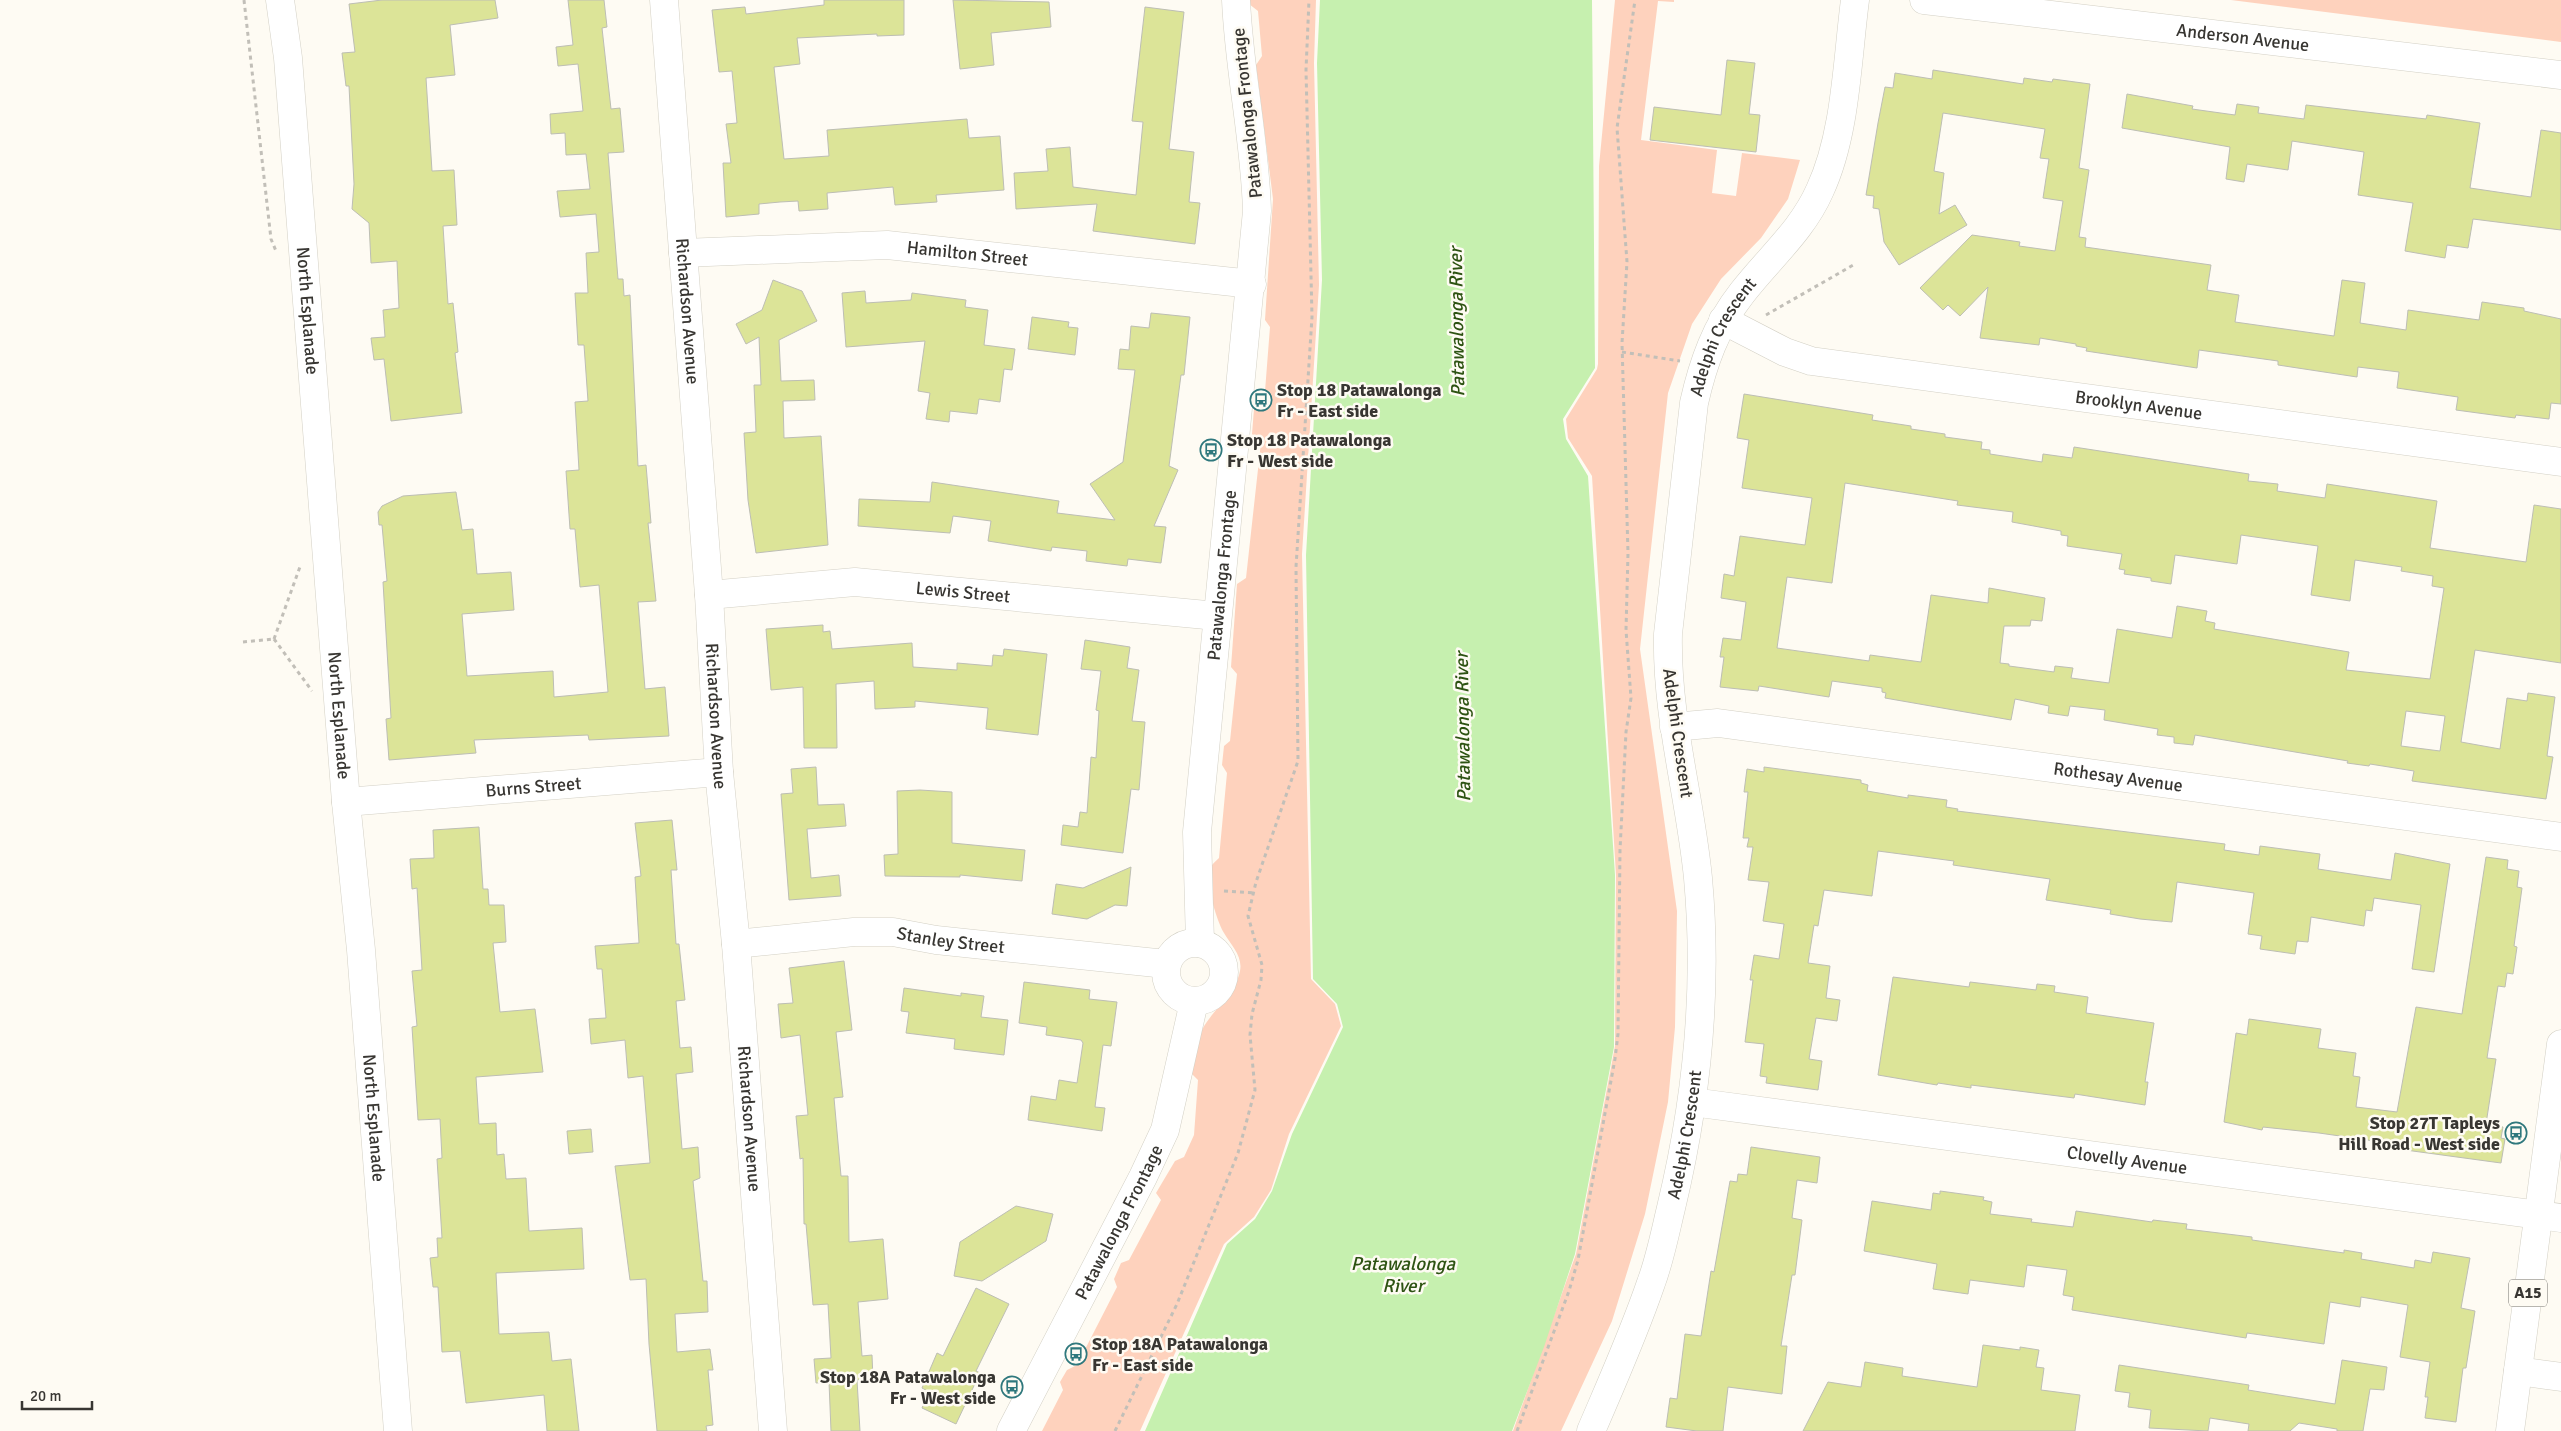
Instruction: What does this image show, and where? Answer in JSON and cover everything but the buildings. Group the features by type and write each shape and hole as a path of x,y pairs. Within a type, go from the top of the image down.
{"street":[{"name":"North Esplanade","path":"280,0 288,58 346,802 361,950 398,1431"},
{"name":"Richardson Avenue","path":"664,0 710,595 719,772 736,944 773,1431"},
{"name":"Patawalonga Frontage","path":"1200,943 1197,832 1217,616 1252,284 1257,211 1256,166 1237,30 1236,0"},
{"name":"Adelphi Crescent","path":"1591,1431 1652,1281 1682,1160 1692,1102 1699,1034 1701,930 1692,823 1669,692 1668,634 1694,403 1702,369 1723,320 1742,292 1804,219 1820,190 1832,160 1840,124 1855,0"},
{"name":"Anderson Avenue","path":"1924,0 2561,75"},
{"name":"Hamilton Street","path":"683,253 887,245 1252,284"},
{"name":"Brooklyn Avenue","path":"1723,320 1785,352 1812,361 2561,462"},
{"name":"Lewis Street","path":"710,595 855,582 1217,616"},
{"name":"Rothesay Avenue","path":"1674,727 1718,723 2561,837"},
{"name":"Burns Street","path":"346,802 719,772"},
{"name":"Stanley Street","path":"736,944 854,932 893,932 936,940 1166,964"},
{"path":"1200,943 1208,946 1221,958 1224,976 1222,984 1210,997 1194,1002 1185,1000 1171,990 1165,973 1166,964 1170,956 1183,945 1200,943"},
{"name":"Patawalonga Frontage","path":"1012,1431 1165,1130 1194,1002"},
{"name":"A15","path":"2510,1431 2518,1371 2550,1216 2561,1044"},
{"name":"Clovelly Avenue","path":"1692,1102 2550,1216"},
{"path":"2518,1371 2561,1377"}],"path":[{"path":"1114,1431 1178,1304 1238,1153 1253,1105 1255,1090 1250,1035 1252,1014 1261,980 1262,965 1248,916 1298,761 1296,567 1312,317 1306,70 1310,0"},
{"path":"1517,1431 1569,1291 1578,1260 1618,1034 1620,850 1626,732 1631,698 1626,630 1628,553 1622,352 1627,262 1617,128 1635,0"},
{"path":"1766,315 1856,264"},
{"path":"1622,352 1680,360"},
{"path":"274,638 303,556"},
{"path":"243,642 274,638"},
{"path":"274,638 314,694"},
{"path":"1221,891 1254,893"}],"shaded area":[{"path":"1249,0 1316,0 1314,63 1319,285 1302,554 1311,979 1335,1004 1341,1026 1289,1134 1271,1190 1254,1217 1224,1244 1140,1431 1042,1431 1063,1390 1060,1382 1067,1370 1077,1365 1117,1287 1114,1279 1121,1263 1129,1260 1161,1200 1156,1193 1175,1161 1184,1157 1194,1135 1198,1080 1191,1073 1197,1044 1207,1021 1234,987 1240,971 1240,960 1218,920 1210,891 1209,873 1213,864 1219,858 1227,773 1222,765 1224,746 1230,741 1237,674 1231,667 1237,584 1246,578 1261,442 1252,434 1254,409 1264,404 1270,327 1265,320 1273,199 1256,65 1262,56 1258,11 1249,4"},
{"path":"1615,0 1674,0 1674,2 1658,1 1641,140 1717,150 1712,193 1736,196 1742,153 1800,160 1788,199 1761,238 1721,279 1692,324 1668,393 1640,649 1677,911 1675,1027 1668,1102 1645,1214 1612,1321 1561,1431 1513,1431 1576,1254 1615,1046 1616,875 1592,476 1568,438 1566,419 1597,369 1598,364 1599,166"},
{"path":"2231,0 2561,0 2561,42"}],"water":[{"name":"Patawalonga River","path":"1320,0 1592,0 1595,368 1563,419 1566,439 1588,476 1615,875 1614,1047 1575,1254 1544,1347 1512,1431 1145,1431 1227,1244 1255,1219 1272,1191 1292,1134 1343,1027 1337,1004 1313,979 1306,555 1322,280 1317,63"}],"place":[{"name":"Stop 18 Patawalonga Fr - East side","path":"1261,400"},
{"name":"Stop 18 Patawalonga Fr - West side","path":"1211,450"},
{"name":"Stop 27T Tapleys Hill Road - West side","path":"2516,1133"},
{"name":"Stop 18A Patawalonga Fr - East side","path":"1076,1354"},
{"name":"Stop 18A Patawalonga Fr - West side","path":"1012,1387"}]}
